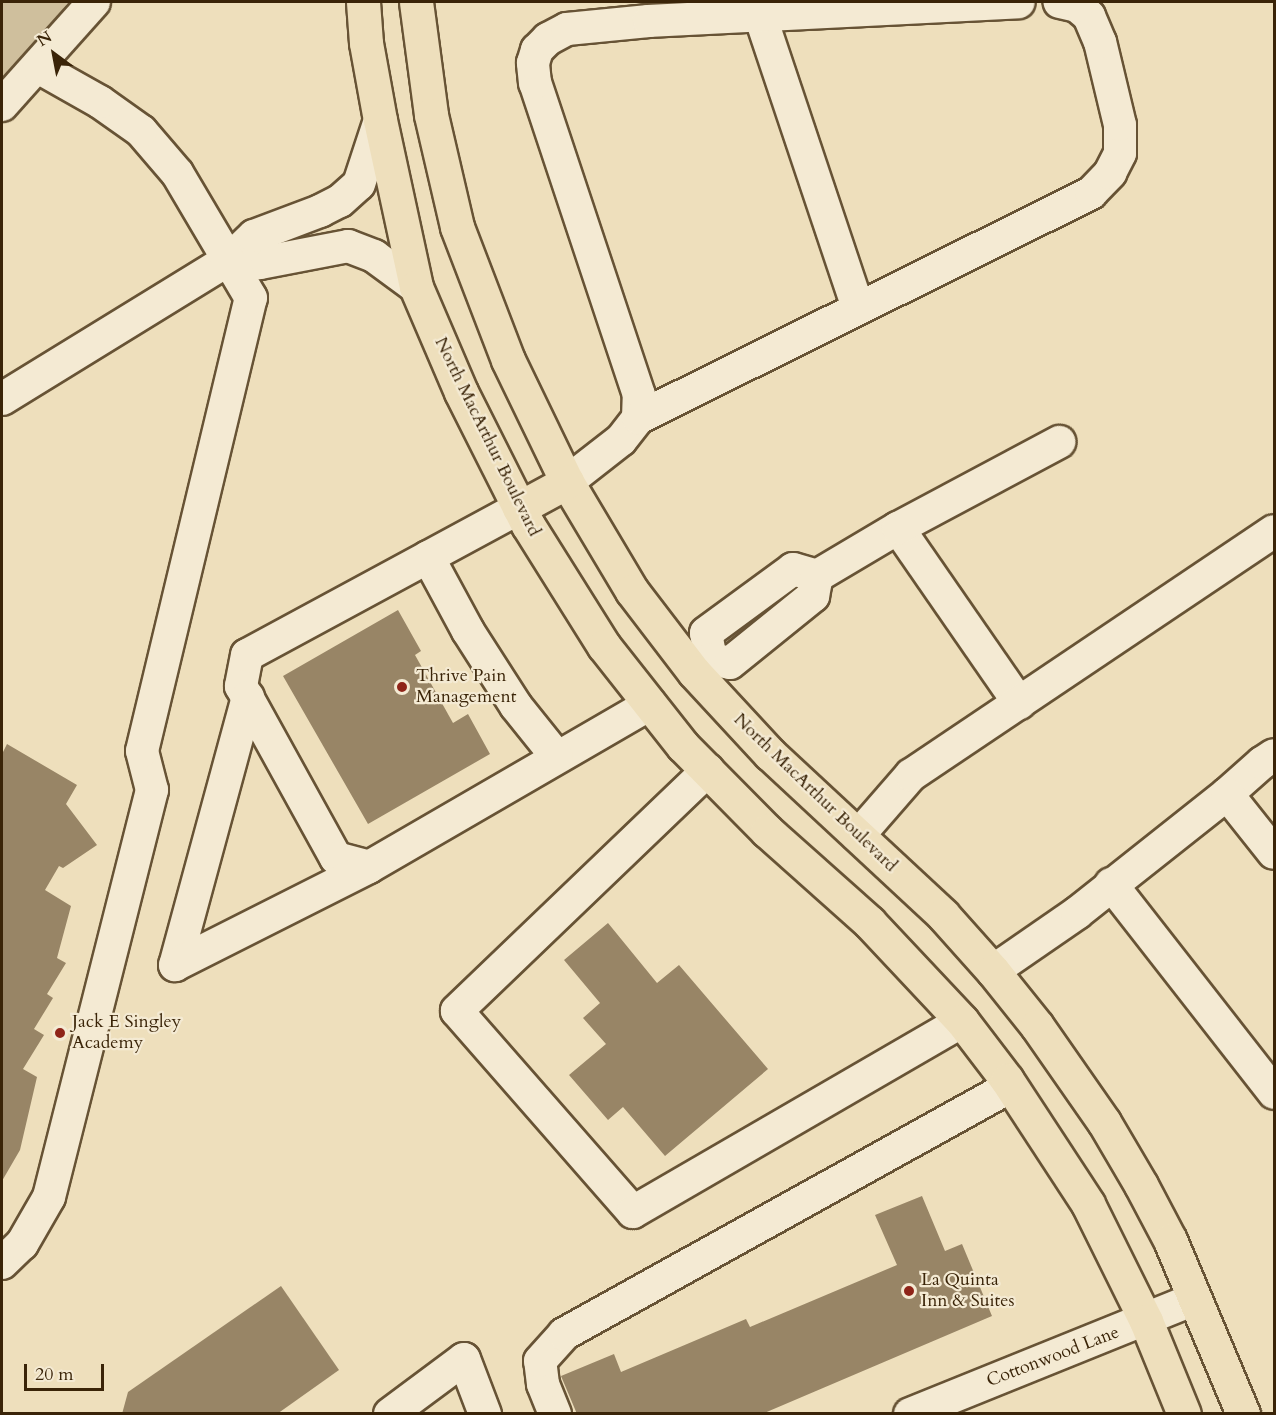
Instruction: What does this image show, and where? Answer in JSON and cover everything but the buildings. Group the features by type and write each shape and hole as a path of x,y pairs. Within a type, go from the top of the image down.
{"main road":[{"name":"North MacArthur Boulevard","path":"363,2 366,43 380,120 416,287 461,392 519,508 604,646 650,704 708,770 767,831 869,922 962,1021 1011,1086 1088,1204 1146,1321 1184,1413"},
{"name":"North MacArthur Boulevard","path":"416,2 431,115 457,227 508,360 567,483 632,591 703,666 770,754 943,915 993,971 1037,1026 1104,1122 1170,1240 1243,1413"},
{"path":"519,508 567,483"}],"street":[{"path":"2,105 94,2"},
{"path":"638,418 639,395 535,83 533,63 537,50 548,39 567,29 649,21 1019,2"},
{"path":"567,483 621,440 638,418 1091,193 1110,172 1120,153 1120,126 1100,42 1089,16 1077,6 1059,2"},
{"path":"760,15 858,308"},
{"path":"2,1263 22,1244 49,1197 152,790 142,751 251,297 177,173 141,131 100,102 38,67"},
{"path":"2,399 230,259 254,236 320,212 340,201 359,183 380,120"},
{"path":"230,259 260,263 348,246 374,256 416,287"},
{"path":"703,666 730,663 813,596 817,576 898,528 1059,442"},
{"path":"369,867 336,858 242,686 246,655 519,508"},
{"path":"898,528 1019,703"},
{"path":"858,836 911,775 1275,531"},
{"path":"428,557 468,631 516,706 557,757"},
{"path":"248,697 175,965 369,867 650,704"},
{"path":"993,971 1077,913 1227,794 1262,763 1275,755"},
{"path":"708,770 457,1011 633,1212 962,1021"},
{"path":"1227,794 1275,854"},
{"path":"1111,884 1275,1093"},
{"path":"555,1413 543,1384 540,1361 564,1334 1011,1086"},
{"name":"Cottonwood Lane","path":"910,1413 981,1401 1195,1299"},
{"path":"390,1413 464,1359 485,1413"}],"shaded area":[{"path":"2,2 68,2 35,46 2,78"}],"place":[{"name":"Thrive Pain Management","path":"402,687"},
{"name":"Jack E Singley Academy","path":"60,1033"},
{"name":"La Quinta Inn & Suites","path":"909,1291"}]}
